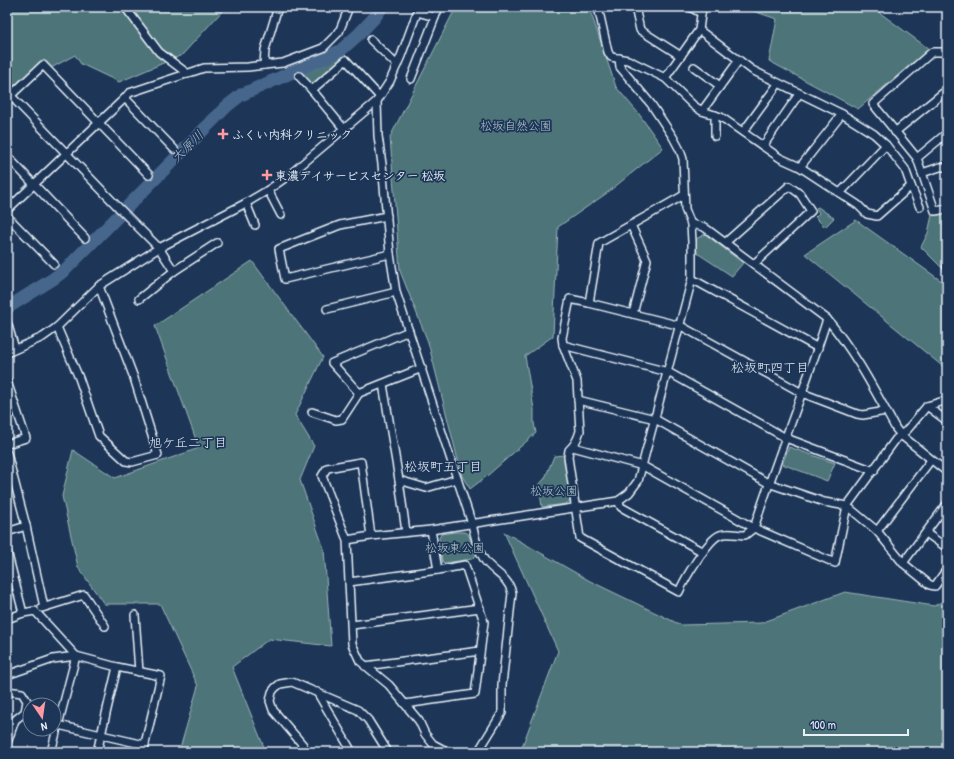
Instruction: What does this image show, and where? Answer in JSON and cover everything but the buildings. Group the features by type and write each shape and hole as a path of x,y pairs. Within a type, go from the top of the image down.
{"street":[{"path":"125,7 159,52 188,74"},
{"path":"264,65 265,50 278,7"},
{"path":"7,210 129,93 204,68 248,67 283,63 323,48 339,32 349,7"},
{"path":"411,79 439,7"},
{"path":"598,7 608,52 611,57 628,60 665,78 694,106 702,111 721,117 780,158 800,167 840,193 858,205 867,214 877,216 911,186"},
{"path":"635,7 640,30 681,56"},
{"path":"665,78 699,30 701,10 690,7"},
{"path":"7,353 43,337 57,327 99,286 159,248 246,203 288,176 378,99 390,80 397,65 418,9 435,17"},
{"path":"699,30 752,70 842,114 874,134 886,145 905,169 920,207"},
{"path":"371,40 397,65"},
{"path":"947,52 932,52 873,104 917,158 935,211 947,209"},
{"path":"346,540 431,530 618,501 629,494 638,481 681,326 692,279 691,224 685,209 684,171 680,150 652,104 620,67 619,58"},
{"path":"312,90 346,60 378,99 378,136 390,254 396,292 422,368 472,524 476,541 485,561 491,568 508,581 511,586 512,593 502,685 502,713 478,752"},
{"path":"702,111 739,60"},
{"path":"148,175 99,122 42,65 9,97 159,248 174,271"},
{"path":"694,67 720,86"},
{"path":"299,76 344,129"},
{"path":"743,132 778,84"},
{"path":"895,132 943,93 947,93"},
{"path":"763,146 799,94"},
{"path":"125,98 174,150"},
{"path":"800,167 842,114"},
{"path":"715,115 715,136"},
{"path":"917,158 947,133"},
{"path":"840,193 886,145"},
{"path":"7,156 85,238"},
{"path":"922,173 940,167 947,167"},
{"path":"726,242 788,186 800,194 811,211 754,264"},
{"path":"268,190 281,215"},
{"path":"590,303 599,244 684,195"},
{"path":"246,203 256,225"},
{"path":"7,216 54,264"},
{"path":"387,216 340,225 279,249 285,278 390,254"},
{"path":"691,224 704,227 726,242 827,319 841,335 856,358 900,436 947,472"},
{"path":"631,225 647,260 633,314"},
{"path":"139,299 174,271 217,243"},
{"path":"692,279 818,348"},
{"path":"57,327 79,378 99,436 126,461 132,462 158,455 134,378 99,286"},
{"path":"327,309 396,292"},
{"path":"827,319 818,348 802,393 786,438 768,483 754,528 745,535 722,534 717,536 703,552 679,592 580,538 568,457 569,450 573,447 580,431 577,381 563,345 562,338 570,299 681,326 802,393 857,414 863,415 886,411"},
{"path":"7,322 15,349"},
{"path":"359,393 332,363 409,331"},
{"path":"563,345 668,372 786,438 874,471"},
{"path":"312,412 336,420 342,418 359,393 422,368"},
{"path":"7,381 26,438 7,444"},
{"path":"382,384 399,480 406,532"},
{"path":"578,400 655,419 768,483 824,502 847,506 877,531 903,563 930,585 935,586 947,570"},
{"path":"573,447 643,466 754,528 835,563 847,506 896,439 907,430 928,406 947,400"},
{"path":"928,406 947,421"},
{"path":"7,453 26,526 44,607"},
{"path":"877,531 932,460"},
{"path":"371,536 361,462 327,468 322,476 346,540 352,644 360,661 388,685 405,704 419,720 425,734 433,744 448,752"},
{"path":"399,480 426,488 457,480"},
{"path":"618,501 621,507 703,552"},
{"path":"903,563 947,504"},
{"path":"7,532 26,526"},
{"path":"431,530 438,570"},
{"path":"926,533 947,548"},
{"path":"7,551 23,613"},
{"path":"349,582 464,565 484,622 474,694 405,704"},
{"path":"7,619 84,595 105,626"},
{"path":"352,625 480,608"},
{"path":"35,611 76,656"},
{"path":"135,615 139,672"},
{"path":"365,666 480,651"},
{"path":"62,710 76,656"},
{"path":"7,675 53,659 76,656 117,667 161,676 144,749 101,735 62,726"},
{"path":"97,752 117,667"},
{"path":"305,752 301,742 273,710 270,701 270,697 275,688 286,682 292,682 358,710 368,720 388,752"},
{"path":"7,691 22,693 28,701 26,712 15,720 7,743"},
{"path":"317,692 352,752"},
{"path":"7,717 15,720"},
{"path":"51,752 55,737"}],"green space":[{"path":"7,7 226,7 182,55 119,82 81,64 75,55 7,92"},
{"name":"松坂自然公園","path":"456,7 589,7 616,87 639,114 663,148 607,193 558,227 553,336 525,356 534,409 536,433 470,489 462,476 428,342 400,271 390,137"},
{"path":"741,7 872,7 929,49 858,109 769,61 777,19"},
{"path":"338,58 341,59 340,62 314,87 310,86 301,75"},
{"path":"818,207 834,218 825,227 815,217 819,213 816,208"},
{"path":"947,213 947,256 942,268 921,247 928,233 932,215"},
{"path":"856,220 947,285 947,370 805,254"},
{"path":"705,234 743,263 732,276 697,253 696,239"},
{"path":"252,261 323,357 295,415 314,446 300,480 324,549 331,646 269,639 232,667 266,752 179,752 198,686 160,604 104,604 78,567 62,496 73,450 115,478 199,448 155,326"},
{"path":"789,447 835,463 827,481 782,464"},
{"name":"松坂公園","path":"564,455 571,500 566,504 542,507 539,485 545,478 554,456"},
{"name":"松坂東公園","path":"465,532 468,534 477,554 472,559 444,563 442,561 439,538 441,534"},
{"path":"504,532 590,581 681,625 761,623 845,592 934,606 947,599 947,752 520,752 558,651"}],"waterway":[{"name":"大原川","path":"7,308 65,270 227,106 241,95 340,51 359,34 382,7"}],"place":[{"name":"ふくい内科クリニック","path":"223,134"},
{"name":"東濃デイサービスセンター 松坂","path":"267,175"}],"district":[{"name":"松坂町四丁目","path":"770,367"},
{"name":"旭ケ丘二丁目","path":"188,442"},
{"name":"松坂町五丁目","path":"443,466"}]}
